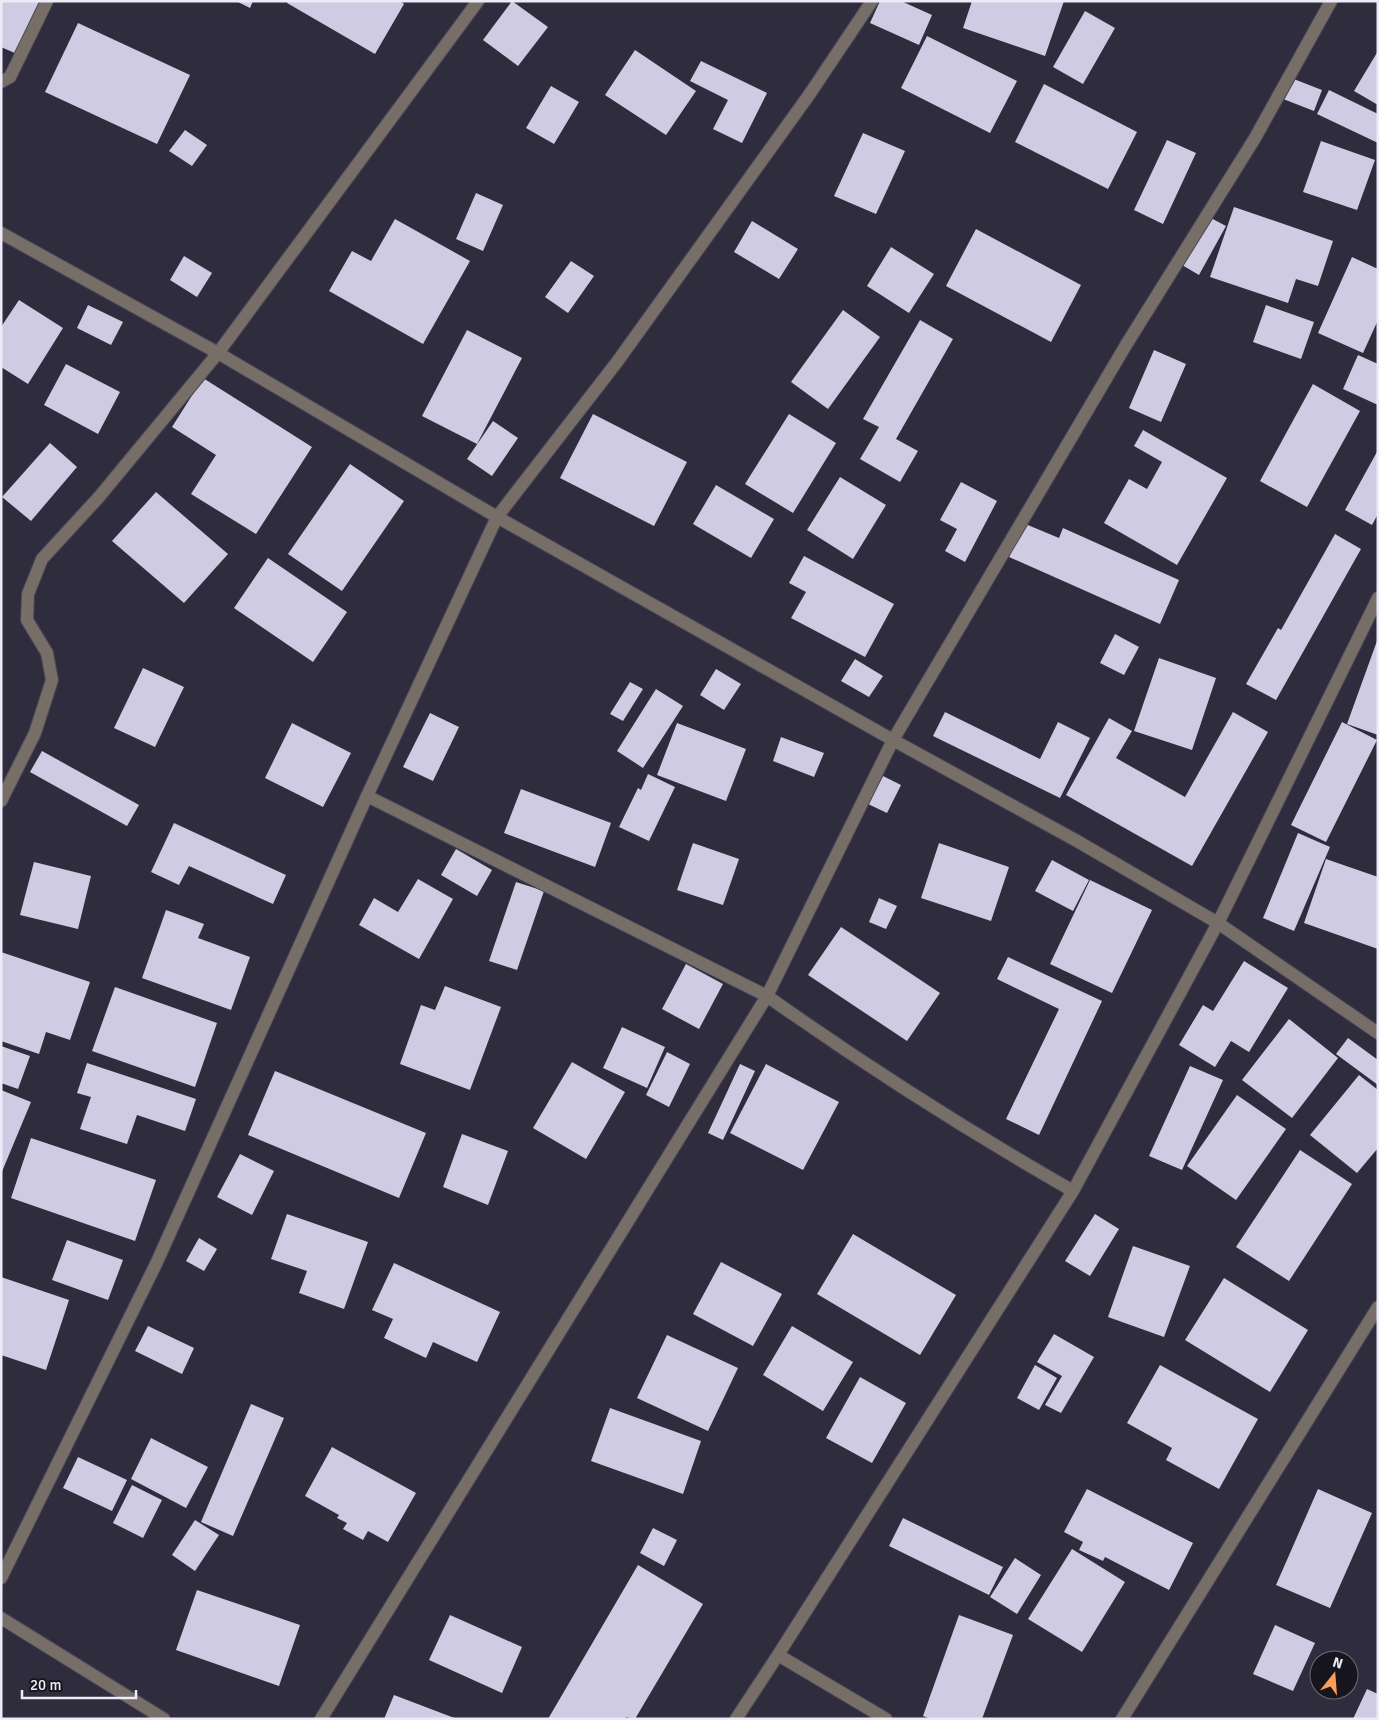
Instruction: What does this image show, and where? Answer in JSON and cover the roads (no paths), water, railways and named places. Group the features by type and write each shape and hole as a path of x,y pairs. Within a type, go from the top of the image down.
{"street":[{"path":"1,82 10,77 47,1"},
{"path":"1,801 35,733 52,680 47,653 27,620 28,594 42,559 99,497 218,353 478,1"},
{"path":"1,1578 156,1264 367,796 498,517 617,362 808,95 872,1"},
{"path":"321,1719 767,996 893,740 1121,354 1254,138 1331,1"},
{"path":"1,233 218,353 498,517 893,740 1077,841 1218,923 1378,1033"},
{"path":"736,1719 1073,1190 1218,923 1378,598"},
{"path":"367,796 767,996 822,1035 991,1144 1073,1190"},
{"path":"1122,1719 1378,1307"},
{"path":"1,1618 164,1719"},
{"path":"778,1655 886,1719"}]}
